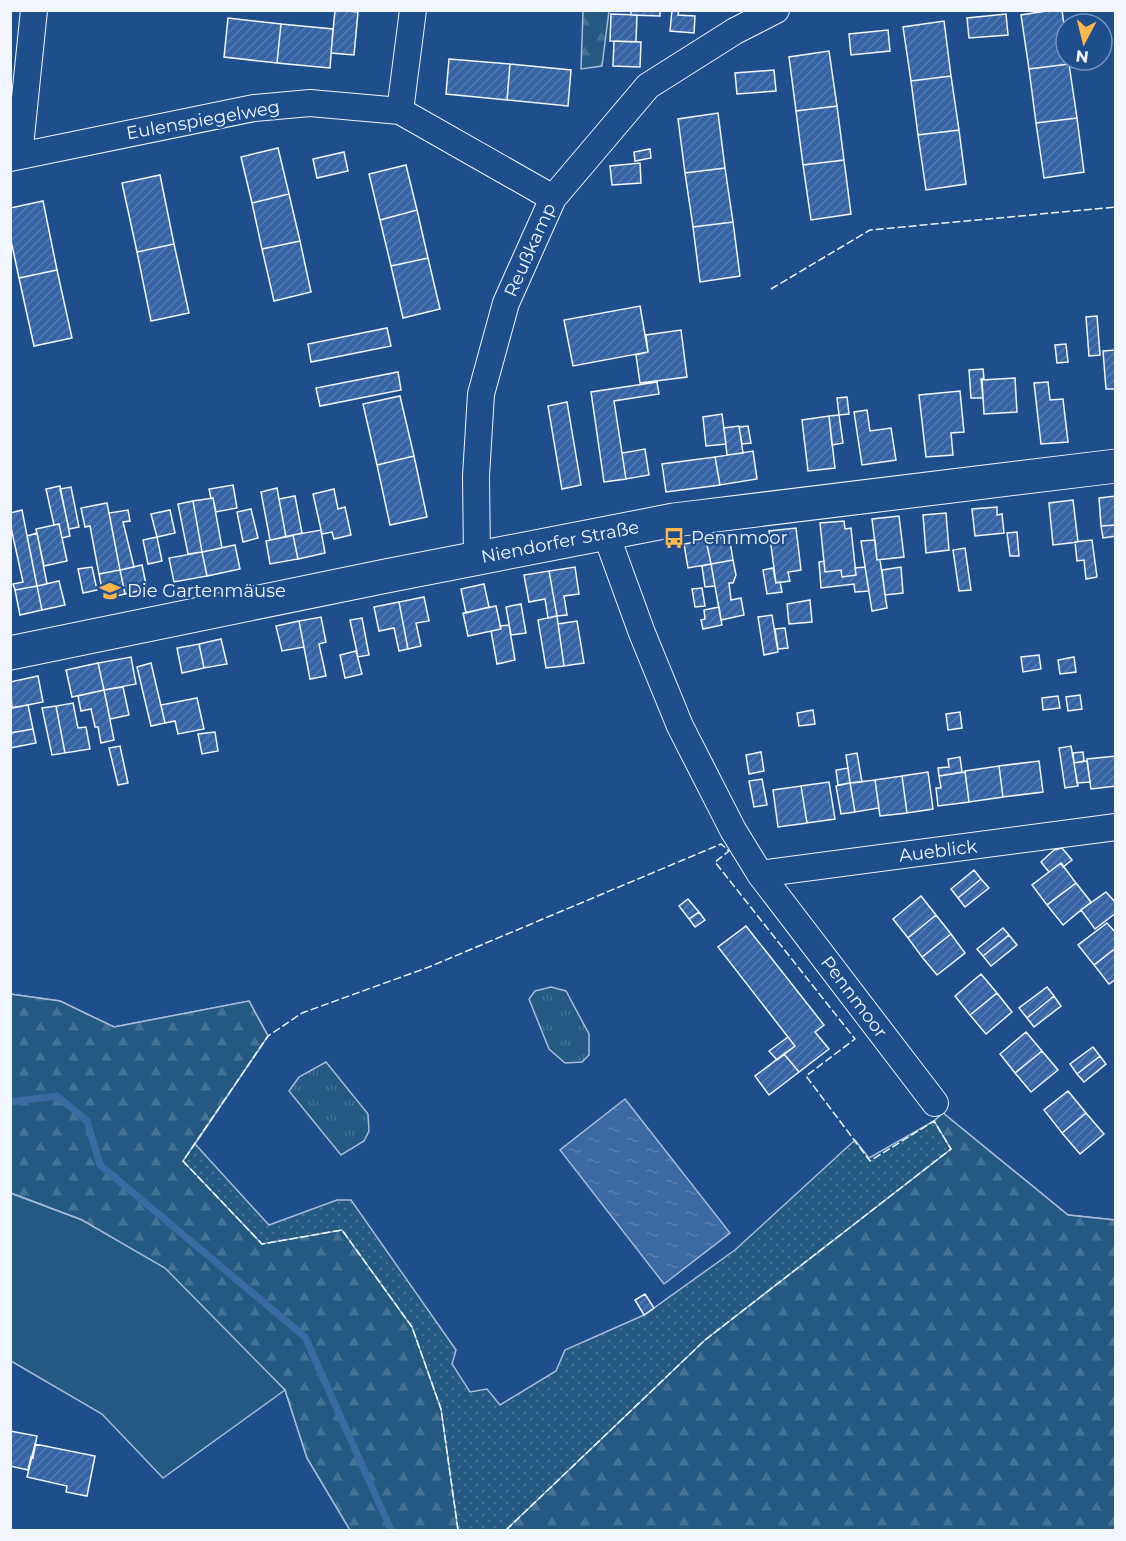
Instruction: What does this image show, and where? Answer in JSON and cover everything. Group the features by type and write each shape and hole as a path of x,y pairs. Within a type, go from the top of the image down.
{"main road":[{"name":"Niendorfer Straße","path":"10,653 674,520 1116,466"}],"street":[{"path":"15,157 34,10"},
{"path":"400,111 413,10"},
{"name":"Reußkamp","path":"477,558 476,476 481,394 506,303 553,198 648,86 735,31 776,10"},
{"name":"Eulenspiegelweg","path":"15,157 254,108 310,103 400,111 553,198"},
{"name":"Pennmoor","path":"606,534 642,633 680,726 733,830 760,874 935,1103"},
{"name":"Aueblick","path":"760,874 1116,827"}],"green space":[{"path":"583,11 609,11 602,66 581,69"},
{"path":"551,987 566,991 589,1034 589,1055 582,1062 565,1063 549,1049 529,999 535,991"},
{"path":"10,994 60,1001 114,1027 249,1001 268,1036 195,1144 269,1225 337,1200 351,1200 456,1350 452,1364 470,1392 487,1389 500,1405 556,1371 565,1350 644,1315 735,1250 855,1140 869,1158 934,1121 943,1113 1068,1215 1115,1220 1115,1530 350,1530 307,1458 285,1390 82,1220 11,1193"},
{"path":"10,994 60,1001 114,1027 249,1001 268,1036 183,1161 262,1244 342,1230 412,1327 441,1409 458,1530 350,1530 307,1458 285,1390 82,1220 11,1193"},
{"path":"326,1062 368,1114 369,1131 364,1141 341,1155 289,1091 299,1077"},
{"path":"943,1113 1068,1215 1115,1220 1115,1530 506,1530 705,1340 951,1149 934,1121"},
{"path":"10,1193 82,1220 165,1268 285,1390 163,1478 102,1414 11,1361"}],"water":[{"path":"625,1099 730,1233 664,1284 560,1150"}],"building":[{"path":"335,10 358,12 354,55 331,53"},
{"path":"631,10 660,10 660,16 631,15"},
{"path":"672,10 679,10 678,15 695,16 694,33 670,31"},
{"path":"1062,10 1062,12 1054,12 1054,66 1029,69 1021,15"},
{"path":"611,14 637,15 636,42 610,41"},
{"path":"1006,14 1008,35 969,38 967,18"},
{"path":"228,18 281,24 277,63 224,57"},
{"path":"944,21 951,76 911,81 903,27"},
{"path":"281,24 333,29 330,68 277,63"},
{"path":"888,30 890,51 851,55 849,34"},
{"path":"614,41 641,42 640,67 613,66"},
{"path":"829,51 837,106 796,111 789,57"},
{"path":"449,59 510,64 507,100 446,94"},
{"path":"510,64 571,70 568,106 507,100"},
{"path":"1054,66 1054,72 1070,72 1077,118 1036,123 1029,69"},
{"path":"774,70 776,91 737,94 735,73"},
{"path":"951,76 959,130 918,135 911,81"},
{"path":"837,106 844,160 803,165 796,111"},
{"path":"718,113 725,168 685,173 678,119"},
{"path":"1077,118 1084,172 1044,178 1036,123"},
{"path":"959,130 966,184 926,190 918,135"},
{"path":"278,148 289,194 252,203 241,157"},
{"path":"650,149 651,158 635,161 634,152"},
{"path":"344,152 348,171 317,178 313,159"},
{"path":"844,160 851,214 811,220 803,165"},
{"path":"640,163 641,183 612,185 610,166"},
{"path":"406,165 417,210 380,220 369,174"},
{"path":"725,168 733,222 693,227 685,173"},
{"path":"160,175 174,244 137,252 122,183"},
{"path":"289,194 300,241 262,249 252,203"},
{"path":"43,201 57,270 19,278 10,236 10,208"},
{"path":"417,210 428,258 391,266 380,220"},
{"path":"733,222 740,276 700,282 693,227"},
{"path":"300,241 311,292 274,301 262,249"},
{"path":"174,244 189,313 151,321 137,252"},
{"path":"428,258 440,309 403,318 391,266"},
{"path":"57,270 72,338 34,346 19,278"},
{"path":"640,306 648,352 573,366 564,320"},
{"path":"1097,316 1100,355 1089,356 1086,317"},
{"path":"387,328 391,346 311,362 308,344"},
{"path":"681,330 687,377 640,383 636,355 648,352 646,335"},
{"path":"1066,344 1068,362 1057,363 1055,345"},
{"path":"1116,350 1116,389 1106,389 1103,351"},
{"path":"983,369 984,379 981,379 983,398 971,398 969,370"},
{"path":"398,372 401,390 320,406 316,388"},
{"path":"1015,378 1017,412 984,414 982,380"},
{"path":"657,382 659,394 614,401 626,479 604,482 591,392"},
{"path":"1048,382 1050,400 1063,399 1068,442 1041,444 1034,383"},
{"path":"960,391 964,432 951,433 953,455 926,457 919,395"},
{"path":"400,396 414,456 377,465 363,404"},
{"path":"847,397 849,414 839,415 837,398"},
{"path":"567,402 581,485 562,489 548,406"},
{"path":"867,410 870,431 891,428 896,460 862,465 854,412"},
{"path":"722,414 726,444 706,446 703,417"},
{"path":"839,415 843,443 832,445 829,416"},
{"path":"829,416 835,468 808,471 802,420"},
{"path":"739,426 743,453 727,455 724,428"},
{"path":"748,426 751,443 742,444 739,427"},
{"path":"645,449 649,475 626,479 622,453"},
{"path":"753,451 757,479 720,485 715,457"},
{"path":"414,456 427,517 390,525 377,465"},
{"path":"715,457 720,485 666,492 662,464"},
{"path":"233,485 237,508 216,512 209,489"},
{"path":"60,486 70,536 62,538 59,524 54,525 46,489"},
{"path":"71,487 79,527 69,529 60,489"},
{"path":"277,488 286,537 270,540 261,492"},
{"path":"334,489 338,509 345,507 351,535 334,539 332,532 322,534 313,494"},
{"path":"295,496 302,533 286,537 279,499"},
{"path":"1116,496 1116,525 1101,526 1099,498"},
{"path":"213,498 222,548 202,552 193,501"},
{"path":"1073,500 1078,542 1053,545 1049,503"},
{"path":"193,501 202,552 188,554 178,504"},
{"path":"107,503 120,570 99,574 90,526 85,527 81,508"},
{"path":"997,507 997,515 1002,514 1004,533 975,536 972,509"},
{"path":"251,509 258,538 243,542 237,512"},
{"path":"22,510 37,586 15,590 13,584 23,582 10,523 10,513"},
{"path":"128,510 130,521 123,522 134,567 120,570 109,513"},
{"path":"170,510 175,533 157,537 151,514"},
{"path":"946,513 949,550 926,553 923,515"},
{"path":"899,516 904,557 877,560 872,519"},
{"path":"844,521 845,529 851,528 856,575 842,577 841,570 825,572 820,523"},
{"path":"59,524 67,561 44,566 36,529"},
{"path":"1116,525 1116,536 1103,538 1101,526"},
{"path":"796,528 801,570 788,572 790,581 776,583 769,531"},
{"path":"321,530 325,553 298,559 293,535"},
{"path":"1017,532 1019,556 1010,556 1007,533"},
{"path":"37,533 47,584 37,586 27,536"},
{"path":"293,535 298,559 270,564 266,541"},
{"path":"729,536 733,560 711,564 706,540"},
{"path":"157,537 162,561 148,564 143,540"},
{"path":"706,540 711,564 688,568 684,544"},
{"path":"875,540 887,608 872,611 861,541"},
{"path":"1092,540 1097,577 1086,579 1084,560 1077,561 1075,542"},
{"path":"235,545 240,569 207,576 202,552"},
{"path":"965,548 971,590 959,591 953,550"},
{"path":"202,552 207,576 174,582 169,558"},
{"path":"733,560 736,575 733,583 729,583 731,600 741,598 744,615 721,620 711,564"},
{"path":"824,561 825,572 841,570 842,577 856,575 855,568 865,567 869,591 855,592 854,584 821,588 819,562"},
{"path":"711,564 715,586 705,587 702,566"},
{"path":"142,565 147,589 125,594 120,570"},
{"path":"92,567 97,590 83,593 78,569"},
{"path":"575,567 579,594 564,596 567,615 557,616 549,571"},
{"path":"901,567 903,593 885,595 882,570"},
{"path":"773,568 776,583 780,582 782,592 767,594 763,570"},
{"path":"120,570 125,594 104,599 99,574"},
{"path":"549,571 557,616 548,618 545,599 529,602 524,575"},
{"path":"59,581 65,605 42,610 37,586"},
{"path":"484,584 489,607 466,613 461,589"},
{"path":"37,586 42,610 20,615 15,590"},
{"path":"702,588 705,606 695,607 692,589"},
{"path":"424,597 429,621 416,623 421,646 408,649 399,602"},
{"path":"810,600 812,622 789,624 787,604"},
{"path":"399,602 408,649 399,651 394,628 379,631 374,607"},
{"path":"521,604 526,633 511,635 506,607"},
{"path":"496,606 501,629 468,636 463,613"},
{"path":"719,607 722,625 703,629 701,620 705,619 704,610"},
{"path":"772,615 778,652 764,655 758,617"},
{"path":"557,616 564,666 546,668 538,620"},
{"path":"321,617 326,642 319,644 326,676 310,679 299,621"},
{"path":"362,618 369,655 358,657 350,620"},
{"path":"299,621 304,647 282,651 276,626"},
{"path":"577,621 584,663 564,666 558,624"},
{"path":"509,625 515,660 497,664 491,631 501,629 500,626"},
{"path":"785,628 788,648 778,649 775,629"},
{"path":"221,639 227,664 204,668 199,644"},
{"path":"199,644 204,668 182,673 177,648"},
{"path":"356,651 362,674 345,678 340,655"},
{"path":"1039,655 1041,669 1023,672 1021,657"},
{"path":"131,657 136,684 104,690 98,663"},
{"path":"1074,657 1076,672 1060,674 1058,660"},
{"path":"98,663 104,690 72,697 66,670"},
{"path":"151,663 165,723 151,726 137,667"},
{"path":"38,676 43,702 12,708 10,682"},
{"path":"123,687 129,715 110,719 104,690"},
{"path":"104,690 114,740 101,743 91,709 81,711 78,696"},
{"path":"1080,695 1082,709 1068,711 1066,697"},
{"path":"1058,696 1060,708 1043,710 1042,698"},
{"path":"197,698 204,729 178,734 175,721 165,723 161,705"},
{"path":"73,703 78,728 86,727 90,749 65,753 56,706"},
{"path":"28,705 33,729 10,733 10,708"},
{"path":"56,706 65,753 52,755 42,708"},
{"path":"813,710 815,724 799,726 797,713"},
{"path":"960,712 962,728 948,730 946,714"},
{"path":"33,729 36,743 10,748 10,733"},
{"path":"215,732 218,751 202,754 198,734"},
{"path":"120,746 128,783 118,785 109,748"},
{"path":"1071,746 1078,786 1065,788 1059,748"},
{"path":"761,752 764,771 749,774 746,755"},
{"path":"1083,752 1084,761 1074,763 1073,753"},
{"path":"857,753 862,782 850,783 846,755"},
{"path":"1116,756 1116,786 1091,789 1087,759"},
{"path":"960,757 962,772 939,776 938,768 949,767 948,759"},
{"path":"1039,761 1043,792 1003,797 999,766"},
{"path":"1087,761 1090,782 1077,783 1074,763"},
{"path":"999,766 1003,797 969,802 965,771"},
{"path":"848,768 850,783 838,785 836,770"},
{"path":"928,772 933,809 907,813 902,776"},
{"path":"965,772 969,802 938,806 936,788 941,788 939,776"},
{"path":"902,776 907,813 880,816 875,780"},
{"path":"762,779 767,805 754,807 749,781"},
{"path":"875,780 879,808 855,812 850,783"},
{"path":"829,782 835,819 807,823 801,786"},
{"path":"850,783 855,812 841,814 836,786"},
{"path":"801,786 807,823 778,827 773,790"},
{"path":"1062,848 1072,860 1063,867 1061,863 1049,872 1041,862 1054,850"},
{"path":"1061,863 1076,883 1047,905 1032,885"},
{"path":"974,870 981,879 958,898 951,889"},
{"path":"981,879 989,888 965,907 958,898"},
{"path":"1076,883 1091,902 1063,925 1047,905"},
{"path":"1106,892 1116,903 1116,913 1095,929 1081,910"},
{"path":"921,896 936,915 908,938 893,919"},
{"path":"688,899 699,912 689,919 679,906"},
{"path":"699,912 705,920 695,927 689,919"},
{"path":"936,915 951,934 922,957 908,938"},
{"path":"1107,923 1116,933 1116,948 1094,965 1078,945"},
{"path":"746,926 824,1025 815,1032 829,1049 799,1072 784,1054 795,1046 718,947"},
{"path":"1003,928 1009,935 983,956 977,949"},
{"path":"951,934 965,953 937,975 922,957"},
{"path":"1009,935 1017,945 991,966 983,956"},
{"path":"1116,948 1116,979 1109,984 1094,965"},
{"path":"981,974 997,993 970,1015 955,996"},
{"path":"1047,987 1054,996 1027,1018 1019,1008"},
{"path":"997,993 1012,1012 986,1034 970,1015"},
{"path":"1054,996 1061,1006 1034,1027 1027,1018"},
{"path":"1026,1032 1042,1051 1015,1073 1000,1054"},
{"path":"788,1037 795,1046 777,1060 769,1051"},
{"path":"1093,1047 1100,1056 1077,1074 1070,1064"},
{"path":"1042,1051 1058,1070 1031,1092 1015,1073"},
{"path":"784,1054 799,1072 769,1095 755,1076"},
{"path":"1100,1056 1106,1064 1084,1082 1077,1074"},
{"path":"1068,1091 1086,1113 1062,1133 1044,1110"},
{"path":"1086,1113 1104,1134 1080,1154 1062,1133"},
{"path":"645,1294 654,1308 644,1315 635,1300"},
{"path":"10,1431 37,1436 28,1470 10,1466"},
{"path":"35,1444 95,1456 87,1496 66,1492 67,1486 27,1477"}],"waterway":[{"path":"10,1102 57,1096 87,1121 100,1165 305,1337 391,1530"}],"fence":[{"path":"771,289 870,230 1116,207"},
{"path":"458,1530 441,1409 412,1327 342,1230 262,1244 183,1161 268,1036 302,1013 429,967 721,844 729,851 715,862 855,1039 806,1076 870,1161 934,1121 951,1149 705,1340 506,1530"}],"place":[{"name":"Pennmoor","path":"674,538"},
{"name":"Die Gartenmäuse","path":"110,591"}]}
